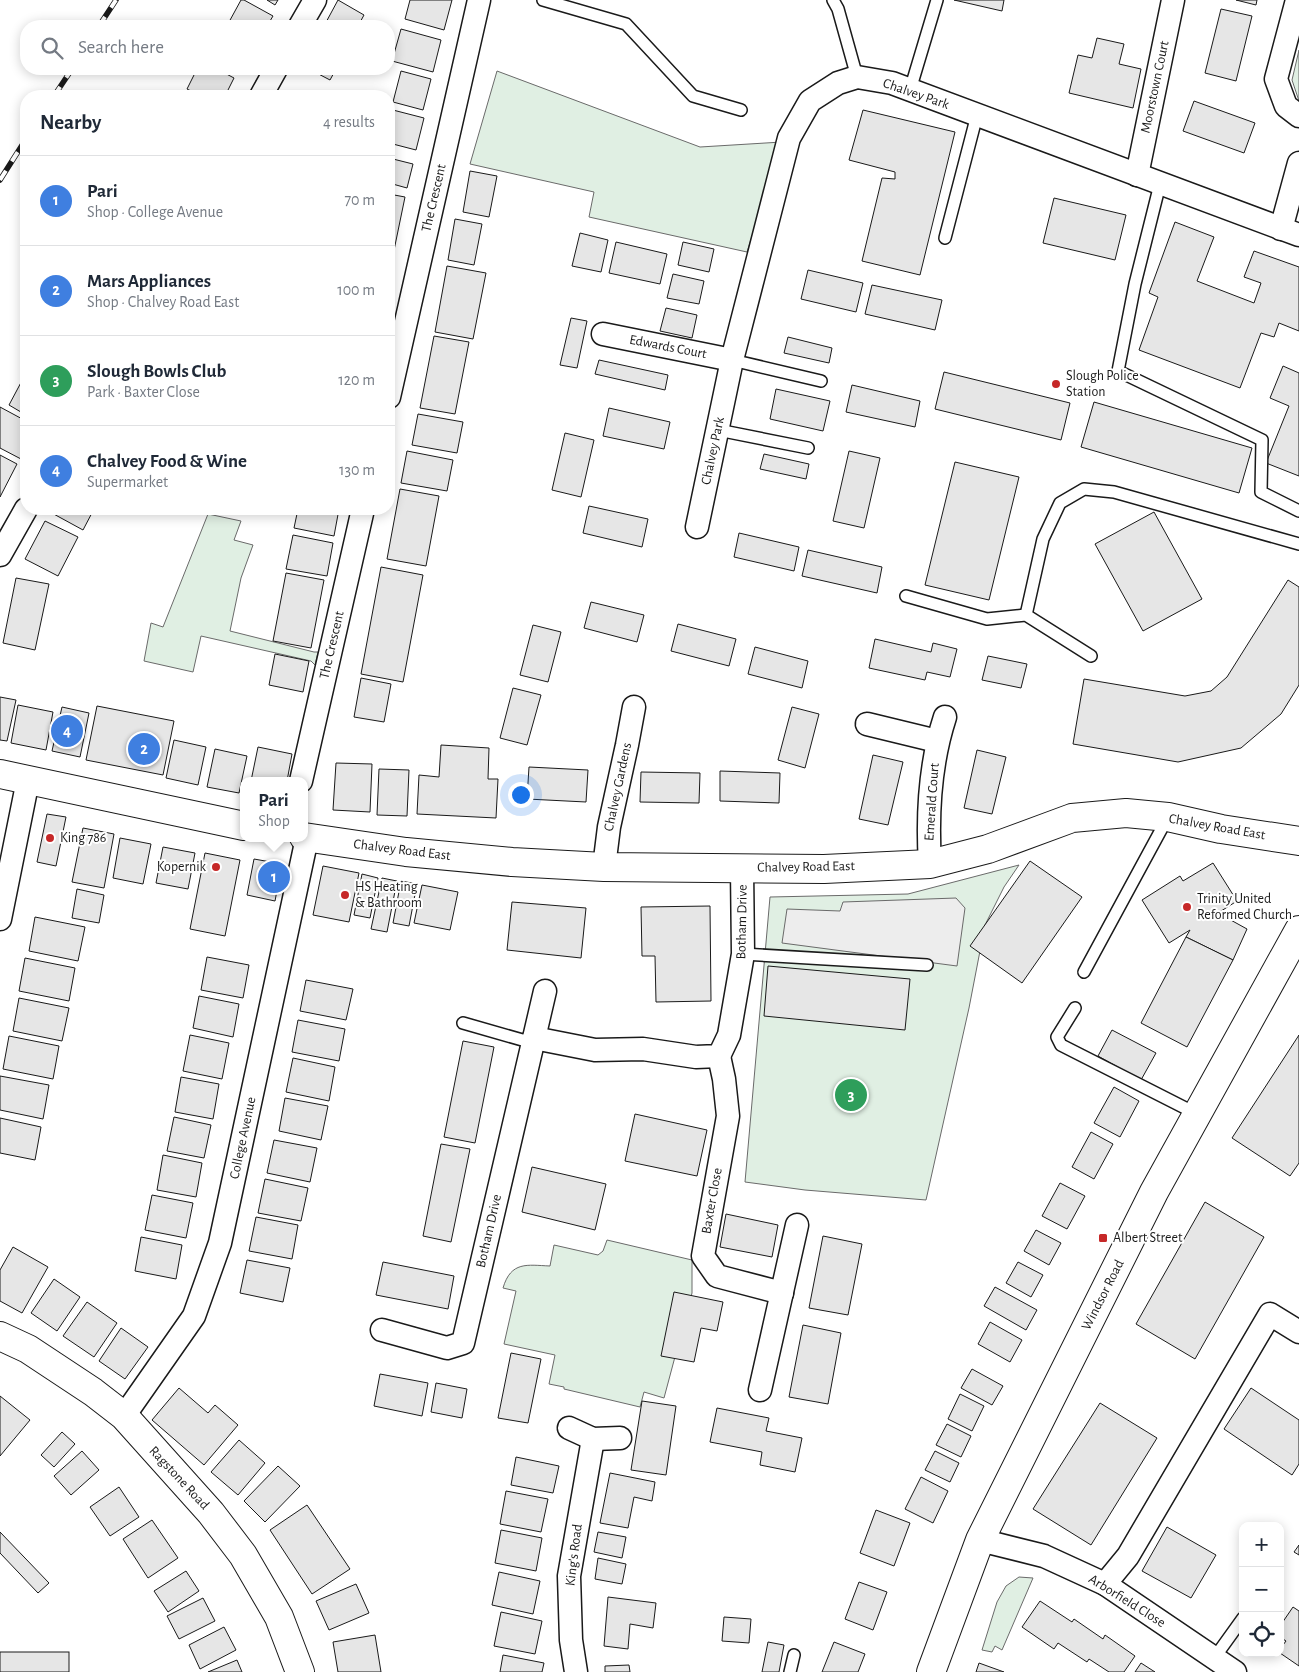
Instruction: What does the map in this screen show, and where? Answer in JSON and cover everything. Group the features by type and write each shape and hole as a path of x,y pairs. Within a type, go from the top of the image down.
{"main road":[{"path":"0,774 240,825"},
{"name":"Chalvey Road East","path":"308,837 406,852 512,862 604,867 742,868 824,868 930,864 988,849 1072,818 1126,813 1168,817 1221,829 1299,841"},
{"name":"Windsor Road","path":"931,1672 980,1540 1154,1192 1299,930"},
{"name":"Ragstone Road","path":"0,1336 28,1349 93,1392 124,1416 211,1513 243,1555 279,1617 300,1672"}],"street":[{"path":"303,20 315,0"},
{"name":"The Crescent","path":"395,371 479,0"},
{"name":"Moorstown Court","path":"1137,175 1173,0"},
{"path":"1297,0 1276,79 1286,106 1299,116"},
{"path":"264,90 272,75"},
{"name":"Chalvey Park","path":"698,527 732,360 789,138 810,101 838,83 857,77 892,84 1290,232"},
{"path":"1290,232 1299,162"},
{"name":"Edwards Court","path":"603,334 732,360"},
{"path":"0,555 23,515"},
{"name":"The Crescent","path":"302,777 362,515"},
{"name":"Chalvey Gardens","path":"604,867 609,827 634,707"},
{"name":"Emerald Court","path":"930,864 928,825 937,741 945,717"},
{"path":"867,724 937,741"},
{"path":"0,919 28,780"},
{"name":"College Avenue","path":"124,1416 194,1316 220,1243 305,842"},
{"name":"Botham Drive","path":"719,1056 729,1035 743,954 742,868"},
{"name":"Botham Drive","path":"382,1330 447,1348 462,1344 545,992"},
{"path":"534,1040 595,1050 643,1049 696,1057 719,1056"},
{"name":"Baxter Close","path":"719,1056 728,1116 703,1256 717,1276 782,1293"},
{"path":"760,1390 797,1225"},
{"path":"1105,1584 1128,1556 1270,1314 1299,1332"},
{"path":"569,1428 593,1439 620,1438"},
{"name":"King's Road","path":"576,1672 571,1640 569,1576 593,1439"},
{"name":"Arborfield Close","path":"980,1540 1044,1556 1105,1584 1235,1672"}],"lane":[{"path":"543,0 626,24 693,96 741,110"},
{"path":"834,0 857,77"},
{"path":"910,90 937,0"},
{"path":"945,238 977,115"},
{"path":"1160,184 1135,284 1118,371 1262,440 1261,492 1299,511"},
{"path":"732,360 821,381"},
{"path":"718,430 808,448"},
{"path":"1026,615 1043,539 1060,503 1084,489 1114,492 1299,544"},
{"path":"906,596 987,620 1026,615 1091,656"},
{"path":"1084,972 1168,817"},
{"path":"743,954 927,965"},
{"path":"1075,1008 1057,1037 1061,1045 1198,1114"},
{"path":"463,1023 534,1040"},
{"path":"1215,1657 1239,1624"},
{"path":"790,1672 794,1655"}],"green space":[{"path":"1299,50 1299,101 1292,80"},
{"path":"497,71 700,147 782,142 747,252 589,217 594,192 470,164"},
{"path":"208,515 213,515 241,521 234,540 253,545 241,578 230,631 318,652 315,665 311,661 201,636 193,672 144,661 151,623 163,627"},
{"path":"1019,865 1004,887 985,925 969,1008 926,1200 805,1190 745,1182 770,897 908,894"},
{"path":"607,1240 692,1260 692,1293 664,1398 644,1392 640,1407 549,1384 555,1355 504,1344 516,1291 503,1288 510,1273 521,1266 550,1266 554,1245 598,1255 603,1251"},
{"path":"1019,1577 1033,1578 1002,1650 995,1646 992,1652 982,1650 997,1602 1006,1586"}],"shaded area":[{"path":"956,898 965,908 957,966 782,943 787,909 840,911 843,902"}],"building":[{"path":"241,0 273,16 271,20 230,20"},
{"path":"267,0 278,0 275,5"},
{"path":"338,0 364,15 361,20 327,20"},
{"path":"410,0 452,0 444,30 405,19"},
{"path":"954,0 1004,0 1002,11"},
{"path":"1236,0 1257,0 1256,5"},
{"path":"1221,9 1252,16 1236,81 1205,73"},
{"path":"401,29 441,40 433,72 395,62 395,50"},
{"path":"1097,38 1124,44 1119,64 1141,69 1133,108 1069,93 1078,55 1092,58"},
{"path":"401,71 431,79 423,110 395,103 395,94"},
{"path":"194,75 228,75 234,78 228,90 187,89"},
{"path":"320,75 333,75 330,80"},
{"path":"1194,101 1255,123 1244,153 1183,131"},
{"path":"863,110 955,132 920,275 862,261 882,178 895,179 895,172 849,160"},
{"path":"395,111 424,118 416,150 395,145"},
{"path":"395,160 413,164 407,188 395,185"},
{"path":"470,171 497,176 489,217 463,212"},
{"path":"395,195 405,197 395,245"},
{"path":"1054,198 1126,215 1115,260 1043,243"},
{"path":"455,219 482,224 474,265 448,260"},
{"path":"1175,222 1214,237 1197,281 1254,303 1261,283 1244,277 1254,251 1299,267 1299,331 1279,323 1274,337 1261,333 1240,388 1139,350 1158,297 1149,293"},
{"path":"580,233 608,240 601,272 572,266"},
{"path":"616,242 667,254 660,284 609,273"},
{"path":"683,242 714,249 709,272 678,265"},
{"path":"447,266 486,273 473,339 435,332"},
{"path":"808,270 863,283 856,312 801,299"},
{"path":"673,274 704,281 699,304 667,298"},
{"path":"872,285 942,300 935,330 865,314"},
{"path":"666,308 697,315 692,338 660,331"},
{"path":"571,318 587,321 577,368 560,365"},
{"path":"434,336 469,342 455,414 420,408"},
{"path":"788,337 832,348 829,363 784,353"},
{"path":"599,360 668,375 665,390 595,374"},
{"path":"1283,366 1299,373 1299,476 1266,463 1289,406 1270,398"},
{"path":"944,372 1070,403 1061,440 935,409"},
{"path":"20,384 20,411 9,405"},
{"path":"852,385 920,401 915,427 846,412"},
{"path":"776,389 830,401 823,431 770,419"},
{"path":"1094,402 1252,448 1239,493 1081,447"},
{"path":"0,407 20,418 20,458 0,448"},
{"path":"609,408 670,422 664,449 603,436"},
{"path":"418,414 463,422 457,453 412,445"},
{"path":"565,433 594,440 581,497 552,490"},
{"path":"407,451 453,460 447,491 401,483"},
{"path":"849,451 880,458 864,528 833,521"},
{"path":"764,454 809,464 806,479 760,469"},
{"path":"0,455 17,464 0,497"},
{"path":"955,462 1019,477 989,600 925,585"},
{"path":"400,489 439,496 426,566 387,559"},
{"path":"589,506 648,519 642,547 583,533"},
{"path":"1154,512 1202,599 1143,631 1095,544"},
{"path":"56,515 91,515 83,530"},
{"path":"297,515 338,515 334,536 294,528"},
{"path":"45,521 78,537 58,576 25,559"},
{"path":"739,533 799,547 794,571 734,557"},
{"path":"293,535 333,543 327,576 286,569"},
{"path":"808,550 882,567 877,593 802,576"},
{"path":"381,567 423,575 403,682 361,674"},
{"path":"286,573 324,580 311,648 273,641"},
{"path":"16,578 49,584 35,650 3,643"},
{"path":"1288,580 1299,587 1299,685 1281,714 1241,748 1178,762 1073,744 1084,679 1185,696 1211,691 1227,677"},
{"path":"591,602 644,615 637,642 584,628"},
{"path":"678,624 736,639 729,666 671,651"},
{"path":"533,625 561,632 548,682 520,675"},
{"path":"875,639 931,652 933,643 957,649 950,677 927,672 925,680 869,668"},
{"path":"755,647 808,661 802,688 748,674"},
{"path":"275,654 309,661 303,692 269,685"},
{"path":"988,656 1027,664 1021,688 982,680"},
{"path":"361,678 391,684 384,722 354,717"},
{"path":"513,688 541,695 527,745 500,738"},
{"path":"0,697 16,700 7,741 0,740"},
{"path":"18,705 53,712 46,750 11,743"},
{"path":"97,706 174,721 163,775 86,760"},
{"path":"62,707 89,713 80,757 52,751"},
{"path":"792,707 819,714 805,768 778,760"},
{"path":"174,740 206,747 198,785 166,778"},
{"path":"441,745 489,748 488,779 498,779 496,818 417,814 419,775 439,777"},
{"path":"258,747 292,754 288,777 252,777"},
{"path":"215,749 247,756 242,777 240,777 239,793 207,787"},
{"path":"977,750 1006,757 992,814 964,808"},
{"path":"873,755 903,762 888,825 859,819"},
{"path":"336,763 372,764 370,812 333,810"},
{"path":"529,767 588,770 586,802 527,799"},
{"path":"379,769 409,770 407,816 377,815"},
{"path":"720,771 780,773 779,803 720,801"},
{"path":"641,772 700,773 699,803 640,802"},
{"path":"47,814 66,817 56,866 37,862"},
{"path":"83,828 114,834 104,888 72,882"},
{"path":"120,838 151,844 143,884 113,878"},
{"path":"163,847 195,853 188,889 156,883"},
{"path":"205,853 240,860 225,936 190,929"},
{"path":"254,859 282,864 275,901 247,895"},
{"path":"1030,861 1082,897 1022,983 970,946"},
{"name":"Trinity United Reformed Church","path":"1213,863 1237,901 1218,913 1247,929 1233,960 1186,937 1190,930 1169,943 1142,900 1180,876 1183,881"},
{"path":"323,866 359,873 349,922 313,915"},
{"path":"362,874 378,878 370,918 354,915"},
{"path":"382,878 397,881 387,932 371,929"},
{"path":"401,881 417,884 409,926 393,923"},
{"path":"422,885 458,892 450,930 414,923"},
{"path":"77,889 104,895 99,923 72,918"},
{"path":"512,902 586,908 581,958 507,950"},
{"path":"710,906 711,1001 656,1002 655,956 642,956 641,907"},
{"path":"35,917 85,927 78,961 29,951"},
{"path":"1186,937 1233,960 1187,1047 1141,1023"},
{"path":"207,957 249,965 243,998 201,990"},
{"path":"25,958 75,968 69,1001 19,991"},
{"path":"768,966 910,979 905,1030 764,1016"},
{"path":"306,980 353,989 346,1020 300,1011"},
{"path":"199,996 239,1004 233,1037 193,1028"},
{"path":"19,998 69,1008 62,1041 13,1031"},
{"path":"298,1020 345,1029 339,1061 292,1052"},
{"path":"1112,1030 1156,1053 1141,1080 1098,1056"},
{"path":"190,1035 229,1043 222,1079 183,1071"},
{"path":"1299,1035 1299,1163 1290,1176 1232,1138"},
{"path":"9,1036 59,1046 53,1079 3,1069"},
{"path":"463,1041 494,1047 475,1143 444,1137"},
{"path":"293,1058 335,1067 329,1101 286,1092"},
{"path":"0,1076 49,1085 43,1119 0,1110"},
{"path":"181,1077 219,1084 213,1119 175,1112"},
{"path":"1114,1087 1139,1101 1120,1137 1094,1123"},
{"path":"285,1098 328,1106 321,1140 279,1131"},
{"path":"635,1114 707,1130 697,1176 625,1161"},
{"path":"174,1117 211,1125 204,1158 167,1151"},
{"path":"0,1118 41,1127 35,1160 0,1153"},
{"path":"1091,1132 1113,1144 1094,1179 1072,1167"},
{"path":"274,1140 317,1148 310,1182 267,1173"},
{"path":"441,1144 470,1149 451,1242 423,1236"},
{"path":"163,1155 202,1163 196,1197 157,1190"},
{"path":"532,1167 606,1184 595,1230 522,1212"},
{"path":"265,1179 308,1188 301,1221 258,1213"},
{"path":"1060,1183 1085,1196 1067,1229 1042,1216"},
{"path":"152,1195 193,1203 186,1238 145,1230"},
{"path":"1205,1202 1264,1237 1195,1359 1136,1324"},
{"path":"726,1214 778,1225 772,1257 720,1247"},
{"path":"256,1217 298,1225 292,1259 249,1251"},
{"path":"1036,1230 1061,1243 1049,1265 1024,1251"},
{"path":"823,1236 862,1244 848,1315 809,1308"},
{"path":"141,1237 182,1245 176,1279 135,1271"},
{"path":"13,1247 48,1267 22,1313 0,1301 0,1270"},
{"path":"247,1260 290,1268 283,1302 240,1293"},
{"path":"383,1262 454,1276 448,1309 376,1295"},
{"path":"1018,1262 1043,1275 1031,1297 1006,1283"},
{"path":"54,1279 80,1297 57,1331 31,1313"},
{"path":"995,1287 1037,1310 1026,1330 984,1306"},
{"path":"674,1292 723,1302 717,1331 701,1328 694,1362 661,1356"},
{"path":"87,1302 117,1323 94,1357 63,1336"},
{"path":"990,1322 1022,1340 1010,1362 978,1344"},
{"path":"803,1325 841,1333 828,1404 789,1397"},
{"path":"121,1328 148,1347 125,1379 99,1361"},
{"path":"511,1353 541,1359 528,1423 498,1418"},
{"path":"972,1369 1003,1386 992,1405 961,1388"},
{"path":"380,1374 428,1383 422,1416 374,1406"},
{"path":"436,1383 467,1389 462,1418 431,1412"},
{"path":"179,1388 208,1413 215,1405 238,1425 204,1465 152,1420"},
{"path":"1251,1388 1299,1420 1299,1464 1292,1475 1224,1429"},
{"path":"960,1394 984,1406 972,1431 948,1419"},
{"path":"0,1396 30,1420 0,1456"},
{"path":"642,1401 676,1406 666,1475 631,1470"},
{"path":"1100,1403 1157,1438 1091,1545 1033,1509"},
{"path":"717,1408 769,1418 766,1431 802,1438 795,1472 760,1465 762,1452 710,1442"},
{"path":"947,1424 971,1436 961,1457 936,1445"},
{"path":"62,1432 75,1444 54,1467 41,1455"},
{"path":"239,1440 265,1463 238,1495 211,1472"},
{"path":"82,1451 99,1470 71,1495 54,1476"},
{"path":"935,1451 959,1463 950,1482 925,1470"},
{"path":"516,1457 559,1466 553,1493 511,1485"},
{"path":"278,1466 300,1486 265,1522 244,1501"},
{"path":"610,1473 655,1482 652,1501 634,1497 628,1528 600,1523"},
{"path":"921,1477 948,1491 933,1523 905,1509"},
{"path":"119,1487 139,1517 110,1536 90,1507"},
{"path":"506,1491 548,1499 541,1532 500,1524"},
{"path":"307,1505 350,1569 312,1594 270,1530"},
{"path":"876,1510 910,1523 894,1566 860,1553"},
{"path":"152,1520 178,1558 148,1578 123,1539"},
{"path":"1167,1527 1216,1555 1191,1598 1142,1571"},
{"path":"501,1530 542,1538 536,1571 495,1563"},
{"path":"0,1532 49,1583 38,1593 0,1553"},
{"path":"598,1532 626,1537 622,1558 594,1552"},
{"path":"1299,1545 1299,1555 1294,1552"},
{"path":"598,1558 626,1564 622,1584 595,1579"},
{"path":"186,1571 199,1591 168,1612 154,1591"},
{"path":"499,1572 540,1581 533,1614 492,1605"},
{"path":"859,1582 887,1592 873,1630 845,1619"},
{"path":"356,1584 369,1613 329,1630 316,1601"},
{"path":"608,1597 656,1603 653,1628 630,1624 628,1649 604,1646"},
{"path":"203,1598 215,1621 179,1639 167,1616"},
{"path":"1040,1601 1072,1622 1074,1619 1103,1639 1105,1635 1135,1656 1124,1672 1109,1672 1089,1659 1087,1662 1058,1643 1054,1649 1022,1627"},
{"path":"1293,1607 1299,1611 1299,1666 1284,1656 1284,1644 1286,1641 1284,1640 1284,1620"},
{"path":"501,1612 542,1621 535,1654 494,1646"},
{"path":"724,1617 751,1619 749,1643 722,1641"},
{"path":"224,1627 236,1650 200,1669 189,1645"},
{"path":"375,1635 381,1672 338,1672 333,1642"},
{"path":"768,1642 784,1645 779,1672 762,1672"},
{"path":"834,1642 865,1654 858,1672 822,1672"},
{"path":"0,1652 69,1652 69,1672 0,1672"},
{"path":"503,1655 544,1663 542,1672 500,1672"},
{"path":"237,1660 242,1672 208,1672"},
{"path":"979,1663 1004,1672 976,1672"},
{"path":"1141,1663 1155,1672 1135,1672"},
{"path":"629,1665 630,1672 605,1672 605,1666"}],"railway":[{"path":"103,20 116,0"},
{"path":"58,90 68,75"},
{"path":"0,180 20,148"}],"place":[{"name":"Slough Police Station","path":"1056,384"},
{"name":"Chalvey Food & Wine","path":"67,731"},
{"name":"Mars Appliances","path":"144,749"},
{"name":"King 786","path":"50,838"},
{"name":"Kopernik","path":"216,867"},
{"name":"Pari","path":"274,877"},
{"name":"HS Heating & Bathroom","path":"345,895"},
{"name":"Trinity United Reformed Church","path":"1187,907"},
{"name":"Slough Bowls Club","path":"851,1095"},
{"name":"Albert Street","path":"1103,1238"}]}
